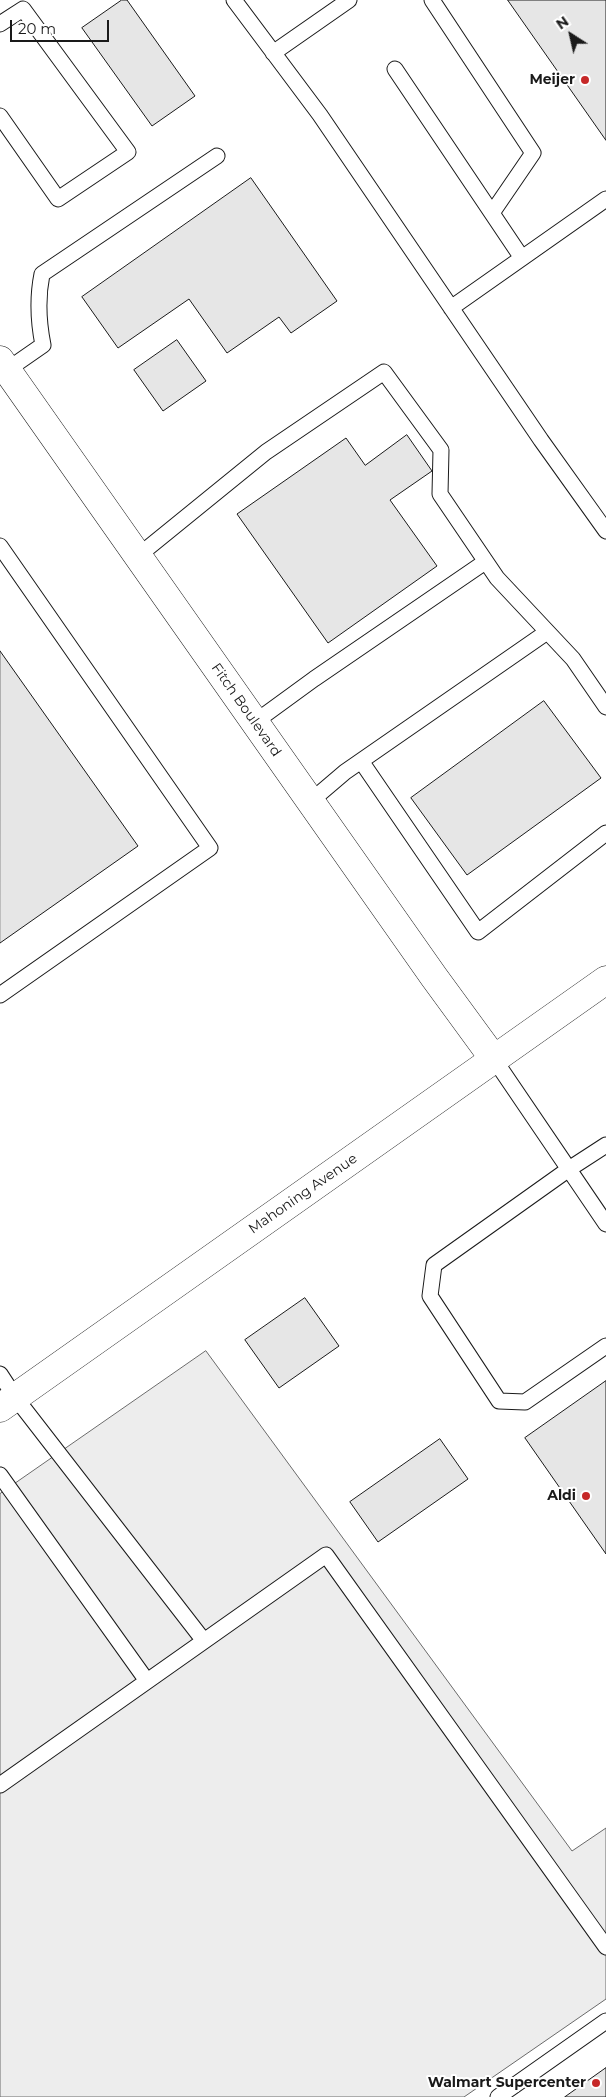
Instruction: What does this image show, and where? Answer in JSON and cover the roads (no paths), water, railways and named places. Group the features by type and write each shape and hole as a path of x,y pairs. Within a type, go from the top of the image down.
{"street":[{"name":"Fitch Boulevard","path":"4,365 428,969 494,1058"},
{"name":"Mahoning Avenue","path":"8,1403 606,980"}],"lane":[{"path":"234,0 320,115 541,440 606,531"},
{"path":"273,53 349,0"},
{"path":"432,0 533,152 492,213"},
{"path":"0,24 23,9 128,152 58,199 0,116"},
{"path":"395,69 522,258"},
{"path":"4,365 43,345 38,320 38,292 42,274 217,156"},
{"path":"451,308 606,199"},
{"path":"138,556 266,452 384,372 441,450 440,494 496,578 573,659 606,707"},
{"path":"0,546 210,848 0,995"},
{"path":"255,722 314,679 486,562"},
{"path":"310,801 361,760 547,632"},
{"path":"361,760 478,932 606,833"},
{"path":"494,1058 606,1224"},
{"path":"606,1145 434,1265 430,1296 499,1401 525,1402 606,1346"},
{"path":"0,1374 8,1403 204,1641"},
{"path":"0,1475 147,1681"},
{"path":"0,1785 326,1556 606,1947"},
{"path":"498,2097 606,2021"}],"place":[{"name":"Meijer","path":"585,80"},
{"name":"Aldi","path":"586,1496"},
{"name":"Walmart Supercenter","path":"596,2083"}]}
